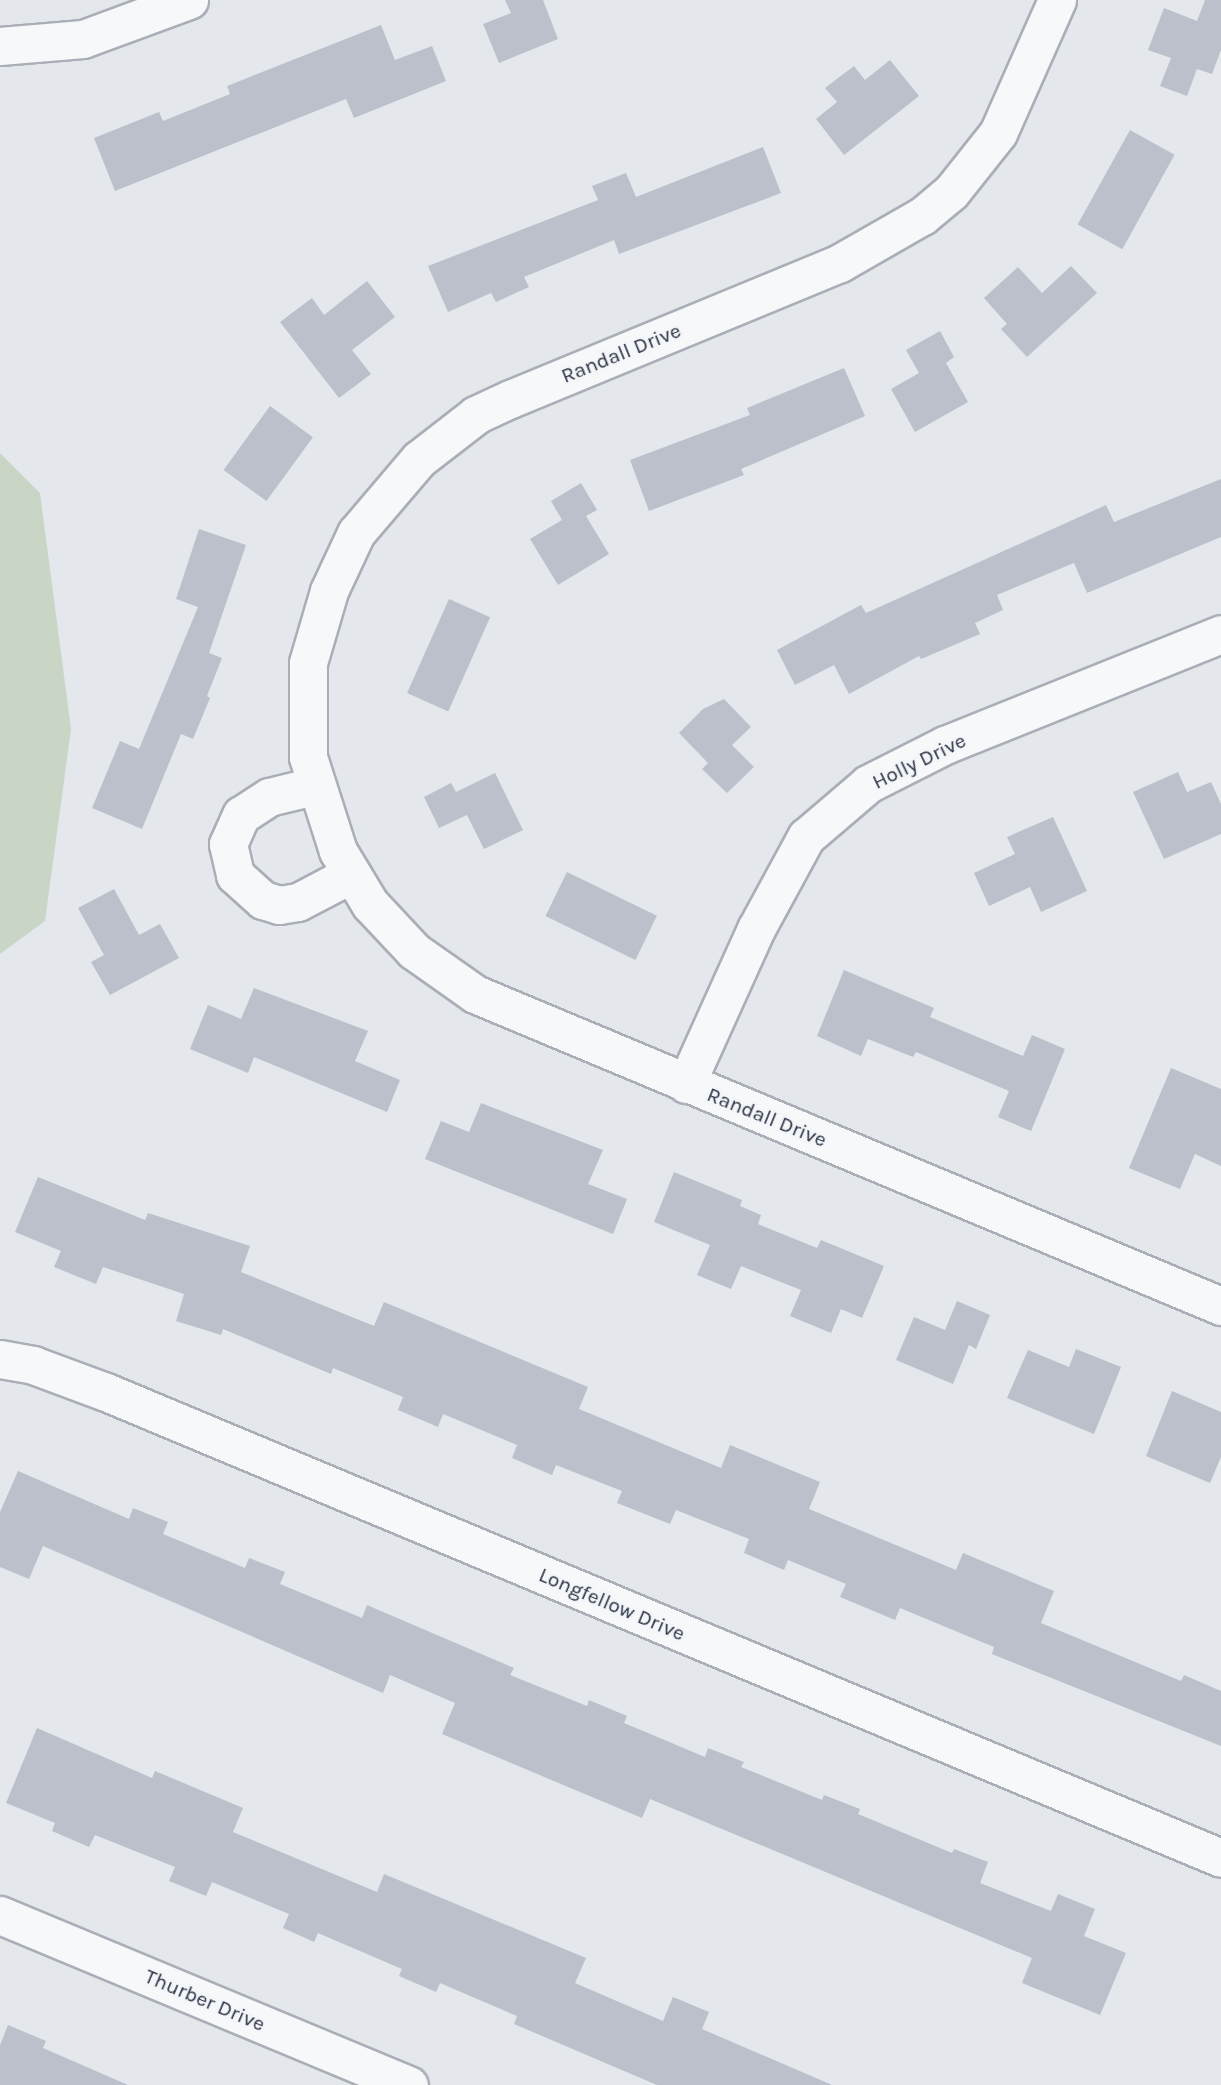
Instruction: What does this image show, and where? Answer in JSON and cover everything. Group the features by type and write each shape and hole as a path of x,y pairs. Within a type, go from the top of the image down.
{"street":[{"path":"0,46 83,39 189,0"},
{"name":"Randall Drive","path":"1058,0 998,132 950,192 922,216 840,263 487,410 419,458 356,533 316,627 306,694 308,757 314,786 351,874 392,930 465,988 686,1084 1221,1306"},
{"name":"Holly Drive","path":"686,1084 756,929 806,837 868,784 945,745 1221,634"},
{"path":"314,786 270,797 241,815 228,844 235,875 263,901 279,905 298,902 351,874"},
{"name":"Longfellow Drive","path":"0,1359 33,1365 106,1392 1221,1858"},
{"name":"Thurber Drive","path":"0,1915 409,2085"}],"green space":[{"path":"0,453 40,493 71,729 45,921 0,954"}],"building":[{"path":"505,0 543,0 558,39 499,63 483,24 511,13"},
{"path":"1205,0 1221,0 1221,50 1212,74 1197,69 1187,96 1160,86 1171,58 1148,50 1164,8 1197,21"},
{"path":"381,25 395,60 432,46 446,81 354,118 346,99 115,191 94,138 159,112 163,121 230,94 227,86"},
{"path":"890,60 919,96 844,155 816,119 837,102 825,88 854,66 865,80"},
{"path":"1130,130 1175,155 1122,249 1078,224"},
{"path":"763,147 781,193 619,254 614,240 524,277 529,287 496,302 491,293 448,312 428,266 598,200 592,186 626,173 636,197"},
{"path":"1071,266 1097,293 1027,357 1001,329 1007,324 984,298 1018,267 1042,293"},
{"path":"367,281 395,317 352,350 371,374 339,398 280,322 312,298 324,315"},
{"path":"940,331 954,357 946,363 968,402 915,432 891,389 919,373 906,350"},
{"path":"844,368 865,416 741,469 744,475 649,511 630,460 750,415 747,408"},
{"path":"270,406 313,437 266,501 224,470"},
{"path":"1221,479 1221,537 1087,593 1074,563 997,595 1003,610 975,623 980,634 921,659 919,656 849,694 834,665 795,685 777,650 861,605 866,613 1106,505 1114,522"},
{"path":"581,483 597,510 586,516 609,554 558,585 530,539 562,520 551,501"},
{"path":"199,529 246,545 209,653 222,658 207,696 210,698 193,739 181,734 142,829 92,808 120,741 139,749 198,607 176,599"},
{"path":"449,599 490,617 448,711 407,693"},
{"path":"724,699 751,727 732,745 754,767 727,793 702,769 708,763 679,733 703,709"},
{"path":"1178,772 1187,792 1211,782 1221,804 1221,834 1164,859 1133,792"},
{"path":"495,773 523,830 484,849 467,815 439,828 424,797 451,783 456,792"},
{"path":"1053,817 1087,891 1041,912 1030,887 989,906 974,873 1015,854 1007,837"},
{"path":"567,872 657,916 635,960 546,916"},
{"path":"114,889 139,935 160,924 179,958 110,995 91,962 104,955 78,908"},
{"path":"844,970 934,1008 930,1017 1023,1056 1032,1035 1065,1049 1031,1131 998,1117 1009,1091 916,1052 913,1057 868,1039 861,1056 817,1036"},
{"path":"254,988 368,1031 355,1061 400,1080 387,1112 254,1057 248,1073 190,1049 208,1005 241,1019"},
{"path":"1171,1068 1221,1089 1221,1166 1195,1154 1180,1189 1129,1168"},
{"path":"481,1103 603,1150 588,1184 627,1199 613,1234 425,1159 441,1121 469,1132"},
{"path":"674,1172 742,1200 740,1206 761,1215 758,1224 817,1248 821,1240 884,1266 862,1318 841,1309 831,1333 790,1316 801,1290 741,1266 731,1289 697,1275 710,1245 654,1222"},
{"path":"38,1177 145,1220 148,1213 250,1246 241,1272 374,1326 384,1302 588,1387 579,1409 721,1468 730,1445 820,1482 809,1509 956,1570 963,1553 1054,1591 1041,1623 1181,1681 1184,1675 1221,1691 1221,1746 992,1654 994,1647 900,1608 895,1620 840,1597 846,1584 788,1560 784,1570 744,1553 749,1539 676,1510 670,1524 617,1503 622,1491 556,1465 552,1475 512,1458 517,1445 443,1414 438,1427 398,1410 403,1397 333,1368 331,1374 223,1329 221,1335 176,1321 184,1294 103,1267 96,1284 54,1267 61,1251 15,1232"},
{"path":"957,1301 990,1315 976,1349 969,1345 953,1384 896,1360 914,1317 945,1330"},
{"path":"1076,1349 1121,1367 1094,1434 1007,1398 1028,1350 1069,1367"},
{"path":"1172,1391 1221,1412 1221,1457 1210,1483 1146,1456"},
{"path":"18,1471 129,1519 133,1508 168,1522 163,1534 245,1568 249,1558 285,1572 280,1584 362,1618 367,1605 514,1668 510,1675 587,1706 589,1700 627,1716 624,1723 705,1757 708,1748 744,1762 741,1767 822,1800 824,1795 860,1809 858,1814 952,1853 954,1849 988,1862 980,1883 1051,1911 1058,1894 1095,1909 1084,1936 1126,1953 1100,2015 1022,1983 1032,1958 650,1799 642,1818 442,1734 455,1703 390,1675 383,1693 43,1546 29,1579 0,1567 0,1512"},
{"path":"37,1728 152,1778 155,1771 243,1808 233,1832 377,1892 384,1874 586,1958 575,1983 663,2021 673,1997 709,2012 702,2029 832,2085 657,2085 514,2024 517,2016 440,1983 436,1992 399,1976 402,1969 318,1933 314,1942 283,1928 289,1914 212,1882 206,1896 169,1881 175,1867 95,1835 89,1847 52,1831 55,1823 6,1803"},
{"path":"8,2025 46,2041 43,2048 128,2085 0,2085 0,2045"}]}
